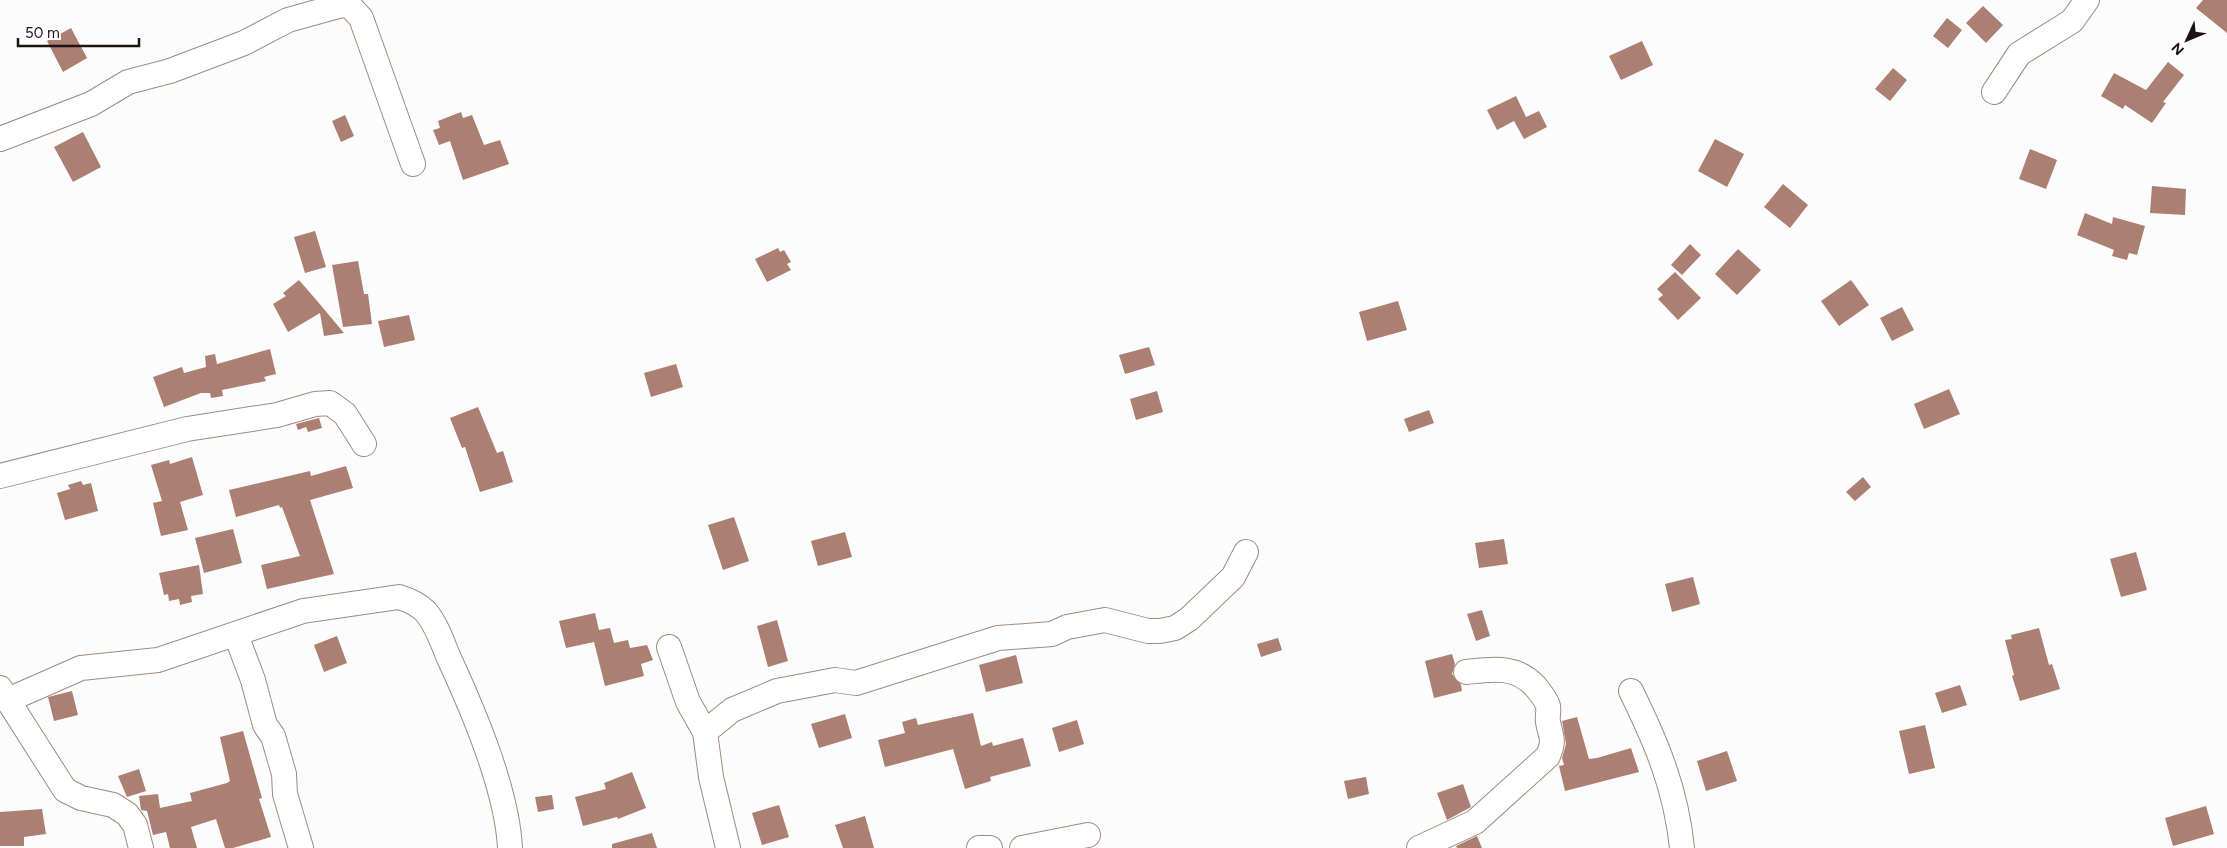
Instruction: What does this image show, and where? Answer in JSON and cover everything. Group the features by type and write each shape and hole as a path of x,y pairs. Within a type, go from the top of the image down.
{"street":[{"path":"1994,92 2020,54 2072,21 2087,0"},
{"path":"0,139 91,104 128,82 170,71 244,43 288,20 342,5 350,6 361,18 413,164"},
{"path":"0,476 187,429 277,415 314,404 330,403 345,414 364,444"},
{"path":"705,732 732,710 777,691 835,680 856,683 998,638 1052,634 1067,627 1106,620 1148,631 1160,632 1176,628 1202,607 1233,577 1246,552"},
{"path":"141,848 136,825 128,814 113,805 81,798 65,790 4,694 81,668 158,660 303,611 389,596 399,597 417,604 434,624 487,754 507,817 510,848"},
{"path":"236,634 253,680 265,725 273,736 284,774 285,794 301,848"},
{"path":"669,647 688,702 705,732 711,776 728,848"},
{"path":"1419,848 1475,822 1548,756 1552,746 1553,736 1548,722 1548,707 1531,682 1520,673 1499,668 1466,672"},
{"path":"1631,692 1667,770 1679,819 1682,848"},
{"path":"1022,848 1088,834"},
{"path":"980,848 990,848"}],"building":[{"path":"2203,0 2227,0 2227,33 2196,8"},
{"path":"1983,6 2003,25 1986,43 1966,23"},
{"path":"1947,18 1962,30 1948,48 1933,36"},
{"path":"71,28 87,58 63,72 47,41"},
{"path":"1642,41 1653,65 1621,80 1609,56"},
{"path":"2168,62 2184,75 2163,102 2166,103 2152,123 2125,105 2123,109 2101,96 2114,73 2146,90"},
{"path":"1893,68 1907,80 1890,101 1875,89"},
{"path":"1516,96 1526,117 1539,111 1547,127 1524,139 1514,121 1497,130 1487,110"},
{"path":"461,112 463,118 472,115 484,145 500,140 509,164 463,180 450,141 439,145 433,130 440,128 438,121"},
{"path":"345,115 354,136 341,142 332,121"},
{"path":"83,132 101,167 73,182 54,147"},
{"path":"1715,139 1744,154 1727,187 1698,171"},
{"path":"2030,149 2057,160 2046,189 2019,179"},
{"path":"1783,184 1808,205 1790,228 1764,207"},
{"path":"2152,186 2186,189 2185,215 2150,213"},
{"path":"2085,213 2112,224 2113,217 2145,226 2137,255 2129,253 2127,260 2112,256 2114,250 2077,235"},
{"path":"315,231 326,267 305,273 294,237"},
{"path":"1690,244 1701,255 1682,275 1671,265"},
{"path":"778,248 780,252 784,250 791,262 787,264 791,270 767,282 755,259"},
{"path":"1738,249 1761,270 1737,295 1715,274"},
{"path":"358,261 364,294 368,294 372,324 343,327 332,265"},
{"path":"1675,272 1701,298 1678,320 1658,299 1663,295 1657,289"},
{"path":"299,280 344,333 324,336 320,313 288,332 273,304 286,296 283,293"},
{"path":"1851,280 1869,305 1839,326 1821,301"},
{"path":"1398,301 1407,330 1367,341 1359,312"},
{"path":"1902,307 1914,330 1892,341 1880,318"},
{"path":"409,315 415,340 384,347 378,321"},
{"path":"1149,347 1155,365 1125,374 1119,355"},
{"path":"270,349 276,374 264,377 266,381 222,390 223,396 211,398 210,393 201,393 164,407 153,377 182,367 184,373 206,367 205,356 215,354 217,364"},
{"path":"676,364 683,387 651,397 644,373"},
{"path":"1949,389 1960,414 1924,429 1914,404"},
{"path":"1157,391 1163,412 1136,420 1130,399"},
{"path":"478,407 497,453 503,451 513,482 480,492 465,447 462,448 450,418"},
{"path":"1429,410 1434,423 1409,432 1404,419"},
{"path":"319,418 322,428 308,432 306,427 298,430 296,424"},
{"path":"192,457 203,495 180,502 188,530 161,536 153,503 162,501 151,465 169,460 170,464"},
{"path":"346,466 353,488 310,500 334,574 267,589 261,565 300,556 282,507 280,508 279,505 236,517 229,490 310,471 311,476"},
{"path":"1863,477 1871,487 1855,501 1846,492"},
{"path":"81,481 83,485 91,483 98,511 65,520 57,493 70,489 68,485"},
{"path":"734,517 749,561 723,570 708,525"},
{"path":"233,529 242,563 204,573 195,538"},
{"path":"845,532 852,557 818,566 811,541"},
{"path":"1504,539 1508,564 1479,568 1475,543"},
{"path":"2136,552 2147,590 2121,597 2110,559"},
{"path":"199,565 203,594 191,596 192,602 180,605 179,599 169,601 168,594 164,595 159,573"},
{"path":"1693,577 1700,604 1672,612 1665,584"},
{"path":"1482,610 1490,636 1476,641 1467,614"},
{"path":"595,613 599,630 610,628 614,643 628,640 630,648 647,645 653,660 641,664 644,676 605,686 594,642 566,648 559,621"},
{"path":"777,620 788,661 768,667 757,626"},
{"path":"2039,628 2049,665 2052,664 2060,689 2020,701 2012,676 2014,675 2005,640 2012,639 2011,635"},
{"path":"337,636 347,663 324,672 314,645"},
{"path":"1278,638 1282,650 1261,657 1257,644"},
{"path":"1452,654 1455,664 1452,674 1461,685 1462,691 1434,698 1425,661"},
{"path":"1016,655 1023,683 986,692 979,665"},
{"path":"1960,685 1967,705 1942,713 1935,693"},
{"path":"72,691 78,715 54,721 48,697"},
{"path":"973,713 981,746 992,742 993,746 1023,738 1031,766 990,777 991,781 965,789 953,749 885,767 878,740 905,733 902,722 916,718 918,725"},
{"path":"845,714 852,738 819,748 811,724"},
{"path":"1577,717 1589,759 1631,748 1639,772 1565,791 1559,766 1564,765 1562,758 1566,744 1562,721"},
{"path":"1077,720 1084,744 1059,752 1052,728"},
{"path":"1925,725 1935,768 1909,774 1899,731"},
{"path":"243,731 262,798 259,799 271,837 233,848 225,848 216,819 191,827 197,848 170,848 166,832 153,835 147,811 141,810 139,796 158,794 160,808 192,801 190,793 227,783 230,781 220,737"},
{"path":"1727,751 1737,781 1706,791 1697,761"},
{"path":"139,769 146,791 127,797 118,776"},
{"path":"632,772 646,808 618,819 617,817 583,826 575,797 606,789 604,783"},
{"path":"1366,777 1369,794 1348,799 1344,781"},
{"path":"1463,784 1471,807 1447,820 1437,793"},
{"path":"552,795 554,809 538,812 535,797"},
{"path":"779,805 789,837 762,845 752,813"},
{"path":"2206,806 2214,834 2173,846 2165,818"},
{"path":"42,809 46,834 24,837 24,846 0,846 0,812"},
{"path":"865,816 874,848 843,848 835,825"},
{"path":"652,833 657,848 612,848 612,844"},
{"path":"1477,836 1482,848 1457,848 1456,846"}]}
